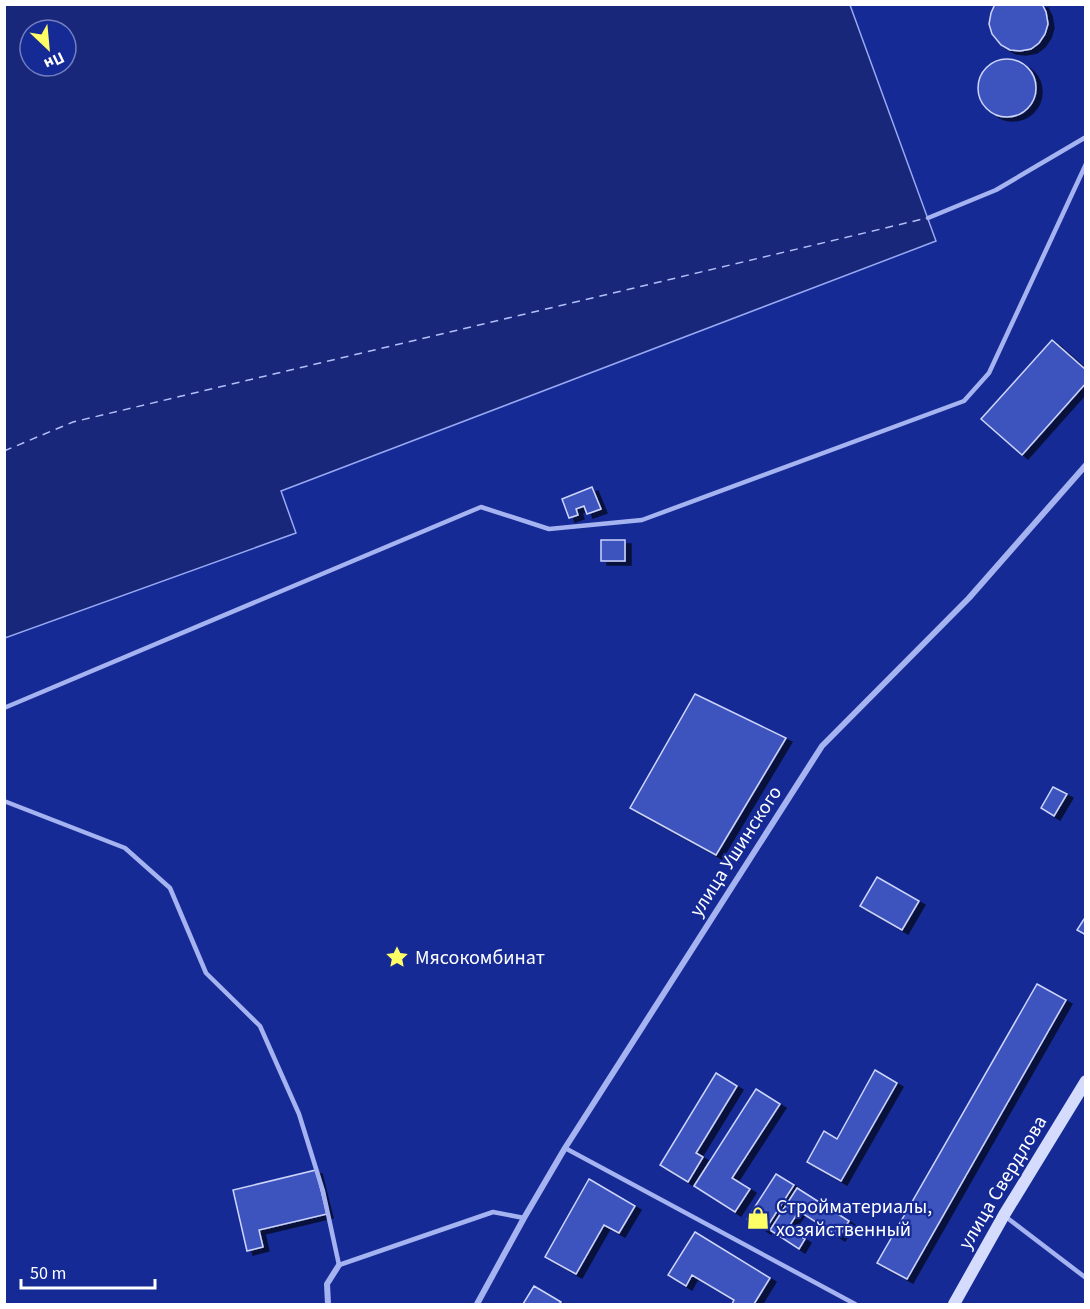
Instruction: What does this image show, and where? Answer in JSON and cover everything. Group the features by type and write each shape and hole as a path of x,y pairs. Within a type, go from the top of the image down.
{"main road":[{"name":"улица Свердлова","path":"954,1305 1004,1215 1086,1081"}],"street":[{"name":"улица Ушинского","path":"477,1305 565,1148 822,746 969,598 1086,465"},
{"path":"328,1305 327,1284 339,1265"}],"lane":[{"path":"928,218 996,190 1086,137"},
{"path":"4,708 481,507 549,529 642,520 964,401 989,373 1086,164"},
{"path":"4,801 125,848 170,888 206,973 260,1026 299,1114 323,1191 339,1265 493,1212 524,1218"},
{"path":"565,1148 855,1305"},
{"path":"1004,1215 1086,1278"}],"shaded area":[{"path":"5,5 850,5 936,241 281,491 296,533 5,638"}],"building":[{"path":"995,4 1042,4 1048,24 1039,43 1031,49 1020,51 1010,50 1001,45 992,34 989,24"},
{"path":"1001,59 1013,59 1028,67 1036,82 1036,94 1028,109 1013,117 1001,117 986,109 978,94 978,82 986,67"},
{"path":"1052,340 1086,370 1086,383 1022,455 981,419"},
{"path":"592,487 601,509 587,514 584,506 576,509 578,515 569,518 562,499"},
{"path":"601,540 625,540 625,561 601,561"},
{"path":"695,694 786,738 716,855 630,808"},
{"path":"1053,787 1067,794 1054,816 1041,808"},
{"path":"877,877 919,901 902,930 860,906"},
{"path":"1086,916 1086,935 1077,930"},
{"path":"1037,984 1066,1000 907,1279 877,1263"},
{"path":"875,1070 897,1083 841,1181 807,1162 824,1131 837,1139"},
{"path":"716,1073 737,1086 696,1153 703,1157 688,1182 660,1165"},
{"path":"756,1089 780,1104 732,1178 750,1189 735,1212 694,1186"},
{"path":"316,1170 327,1214 259,1230 263,1247 247,1251 233,1190"},
{"path":"776,1174 794,1185 765,1230 747,1219"},
{"path":"589,1179 635,1206 619,1233 604,1225 576,1274 545,1257"},
{"path":"797,1188 849,1221 839,1237 799,1211 788,1228 805,1239 799,1249 770,1230"},
{"path":"695,1232 770,1278 754,1304 732,1304 734,1300 692,1275 686,1286 668,1275"},
{"path":"534,1286 561,1302 559,1304 523,1304"}],"ferry route":[{"path":"4,451 73,422 927,218"}],"place":[{"name":"Мясокомбинат","path":"397,957"},
{"name":"Стройматериалы, хозяйственный","path":"758,1218"}]}
